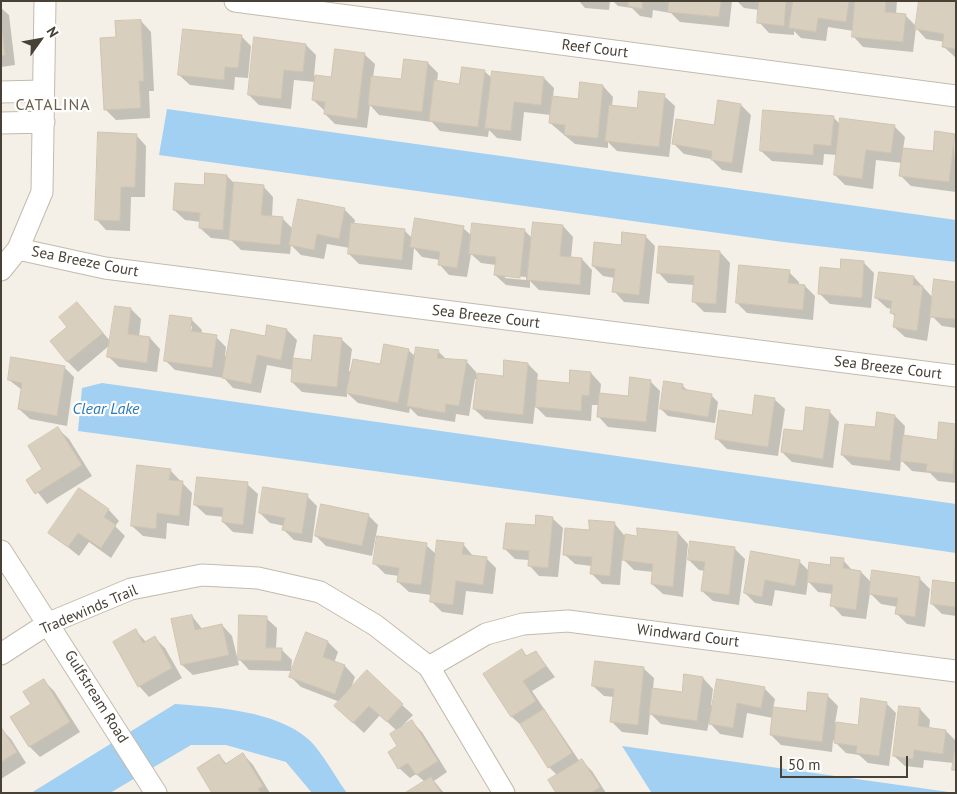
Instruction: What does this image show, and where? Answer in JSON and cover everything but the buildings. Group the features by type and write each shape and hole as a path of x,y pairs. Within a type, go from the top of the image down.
{"street":[{"path":"1,270 18,249 42,192 44,122 42,91 45,1"},
{"name":"Reef Court","path":"235,1 956,96"},
{"path":"1,92 42,91"},
{"path":"1,122 44,122"},
{"name":"Sea Breeze Court","path":"18,249 105,268 956,376"},
{"name":"Gulfstream Road","path":"1,551 49,623 156,793"},
{"name":"Tradewinds Trail","path":"1,654 49,623 131,590 202,575 258,578 320,592 376,625 429,667 504,793"},
{"name":"Windward Court","path":"429,667 486,634 522,624 568,620 956,671"}],"water":[{"path":"167,109 956,220 956,262 783,242 159,155"},
{"name":"Clear Lake","path":"102,383 956,504 956,553 626,505 78,431 82,388"},
{"path":"175,704 245,712 280,722 295,730 313,744 347,793 312,793 286,762 226,745 191,745 110,793 31,793"},
{"path":"622,746 956,793 651,792"}],"district":[{"name":"CATALINA","path":"53,105"}]}
